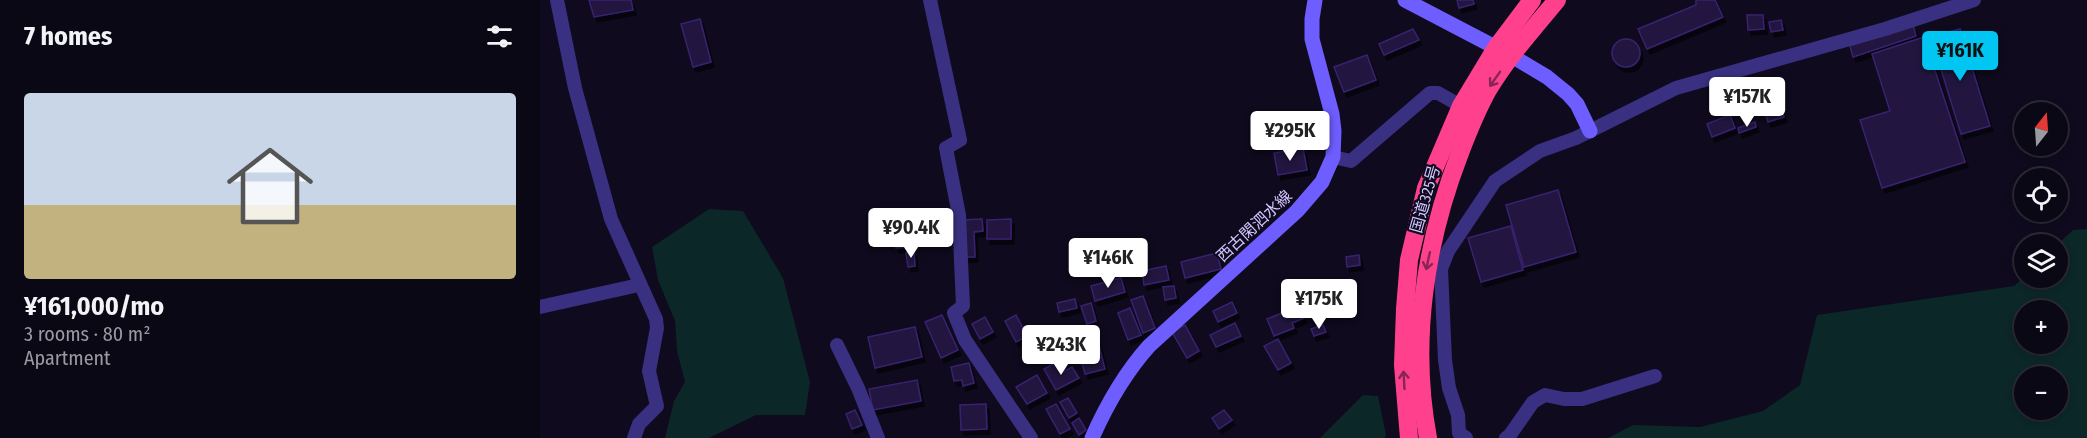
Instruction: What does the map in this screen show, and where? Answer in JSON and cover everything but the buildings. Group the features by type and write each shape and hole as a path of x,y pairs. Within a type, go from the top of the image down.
{"highway":[{"name":"国道325号","path":"1428,438 1420,370 1426,273 1434,236 1451,175 1468,133 1504,52 1532,0"},
{"name":"国道325号","path":"1409,438 1403,365 1409,260 1426,188 1461,106 1504,52 1557,0"}],"main road":[{"name":"西古閑泗水線","path":"1092,438 1105,408 1132,365 1149,346 1297,211 1322,182 1333,158 1334,131 1332,114 1312,39 1315,0"},
{"path":"1405,0 1547,77 1577,104 1590,131"}],"street":[{"path":"557,0 575,88 612,219 639,285 653,311 657,328 649,371 657,406 639,424 634,438"},
{"path":"930,0 960,140 946,148 959,215 963,306 954,313 965,340 1031,438"},
{"path":"1466,438 1459,433 1458,415 1449,388 1445,360 1441,269 1448,251 1495,181 1540,152 1590,131 1676,88 1885,29 1974,0"},
{"path":"1333,158 1351,160 1430,93 1438,93 1461,106"},
{"path":"540,307 639,285"},
{"path":"837,345 858,388 878,438"},
{"path":"1506,438 1533,402 1545,395 1564,399 1582,399 1655,376"}],"green space":[{"path":"709,209 743,211 783,278 810,382 805,415 756,415 709,438 665,438 674,401 685,382 677,351 675,321 658,280 652,247"},
{"path":"2087,229 2087,438 1608,438 1633,425 1700,427 1763,411 1800,385 1817,315 2014,286 2014,288 2068,288 2068,235 2073,230"},
{"path":"1363,395 1378,396 1385,438 1320,438"}]}
